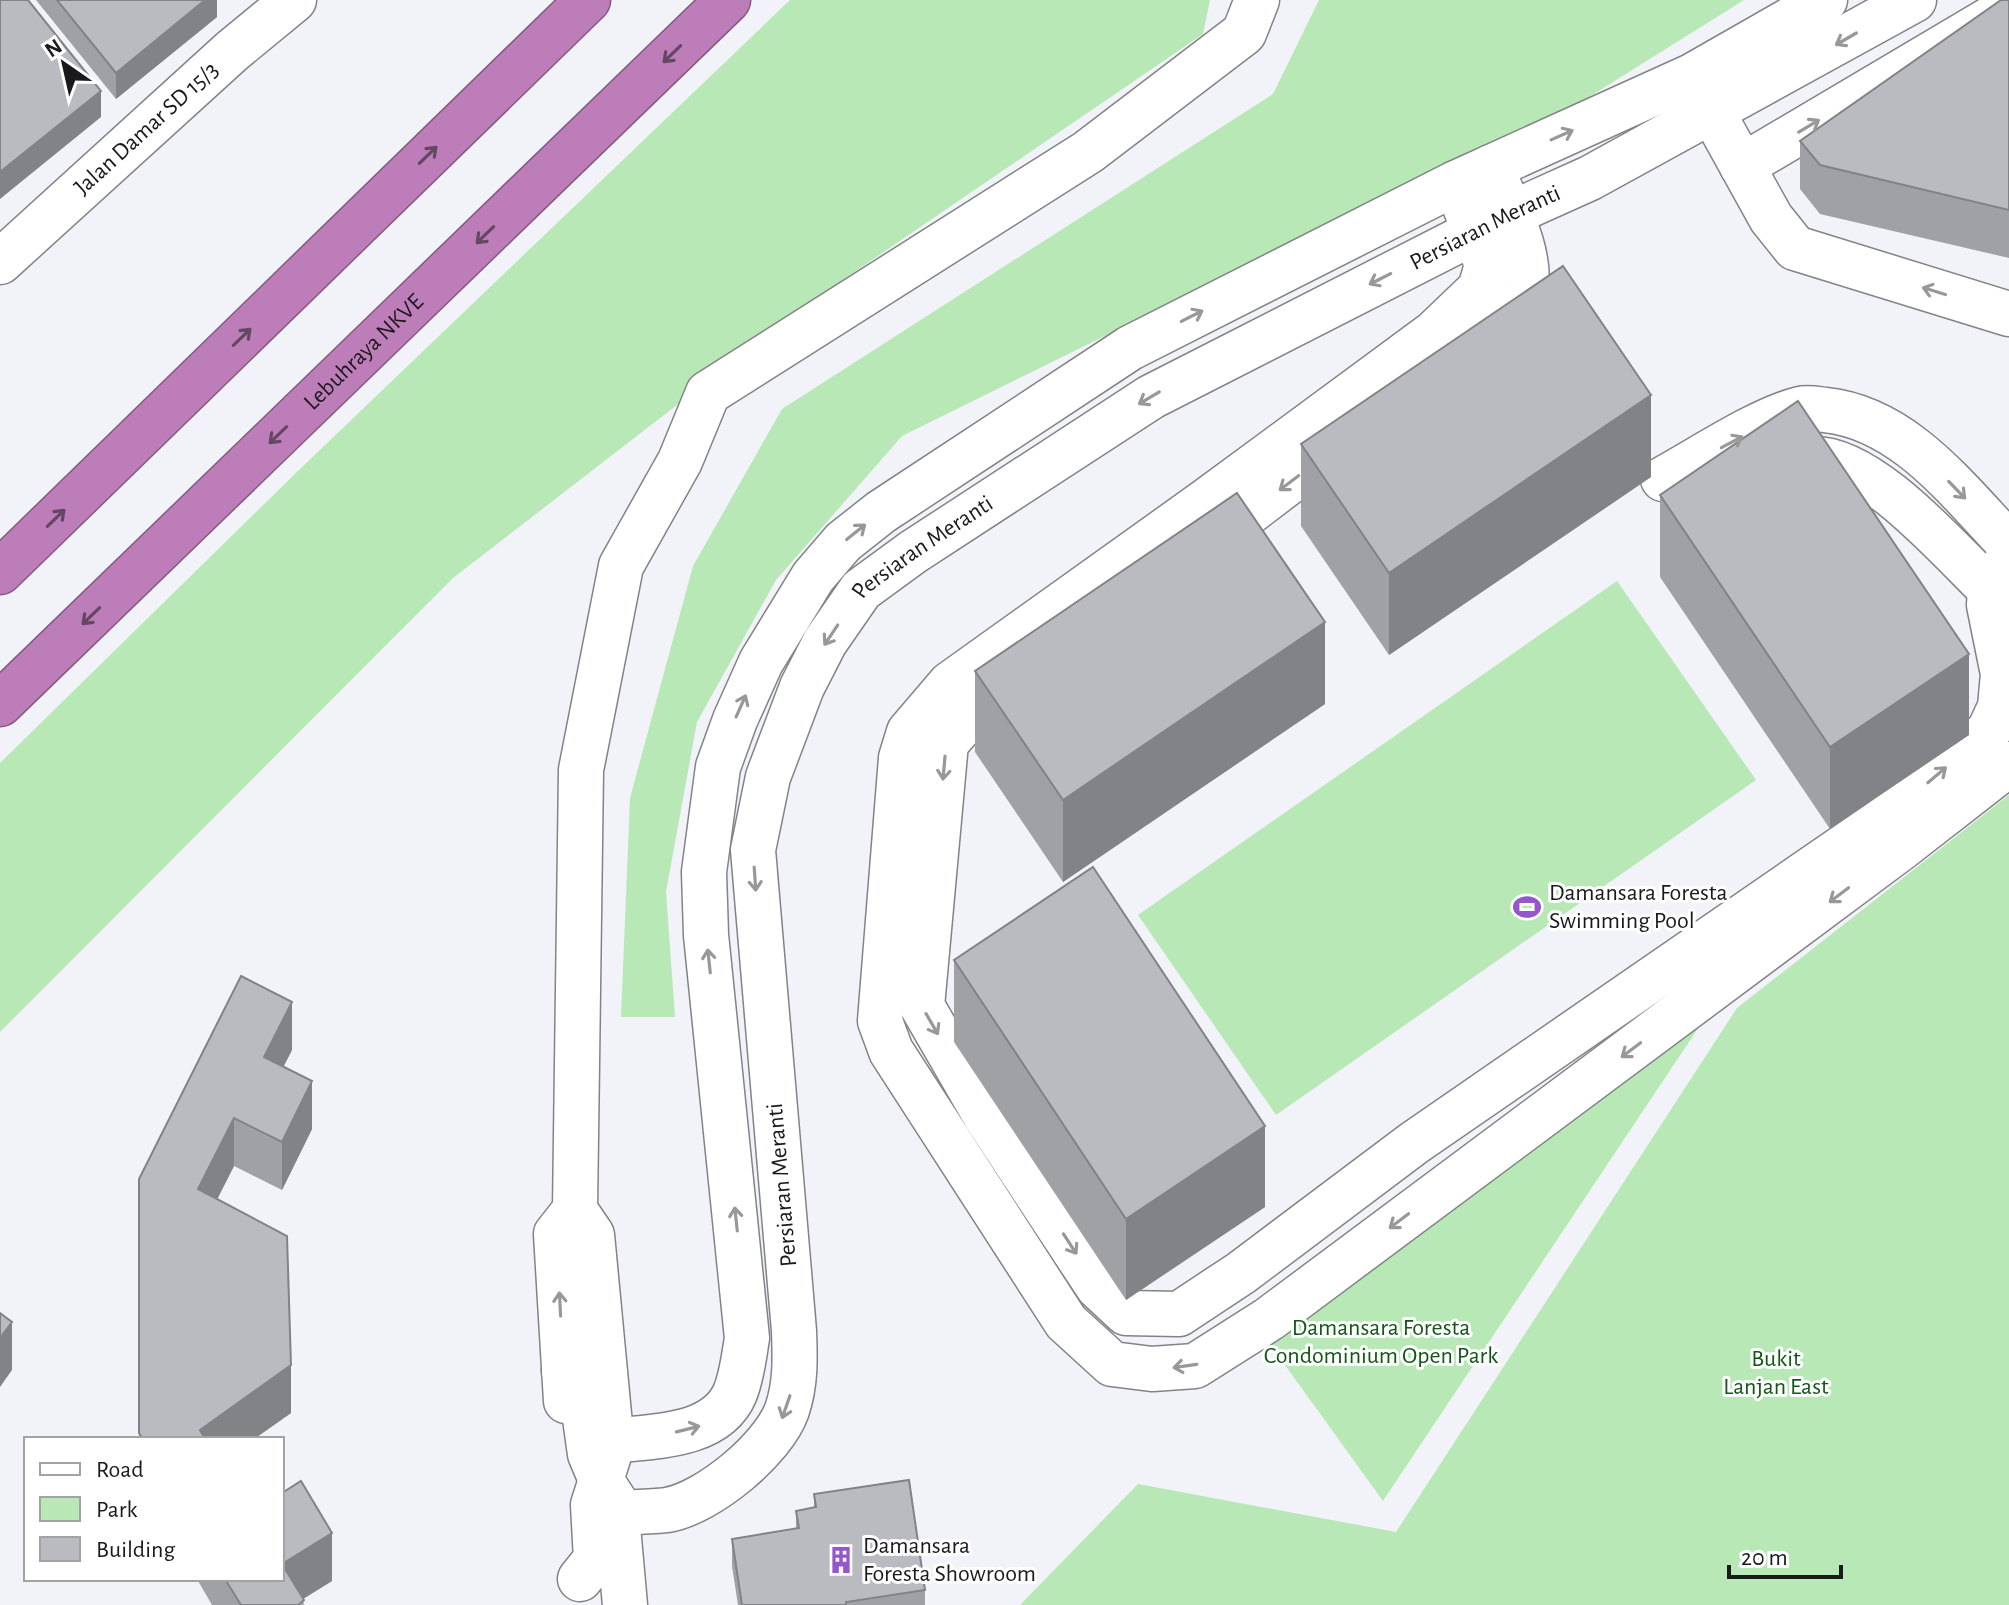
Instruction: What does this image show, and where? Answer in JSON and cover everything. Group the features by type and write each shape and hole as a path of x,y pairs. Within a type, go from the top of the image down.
{"highway":[{"path":"0,572 588,0"},
{"name":"Lebuhraya NKVE","path":"0,704 728,0"}],"street":[{"name":"Jalan Damar SD 15/3","path":"0,262 232,51 294,0"},
{"path":"625,1605 610,1478 592,1235 575,1210 581,770 621,566 680,461 708,393 1088,152 1244,33 1257,0"},
{"name":"Persiaran Meranti","path":"1825,0 1702,94 1590,178 1492,223 1151,397 913,552 861,590 825,642 802,687 768,777 753,850 794,1331 796,1373 786,1412 772,1437 730,1477 704,1495 669,1510 610,1478 673,1433 705,1425 725,1411 740,1379 747,1338 706,935 704,872 718,767 735,720 761,662 813,577 843,542 881,512 1130,348 1474,175 1702,94 1914,0"},
{"path":"1742,166 2009,8"},
{"path":"1702,94 1771,218 1795,248 2009,314"},
{"path":"1474,175 1492,223 1524,256 1528,281 1521,298 1450,360 1216,516 950,684 909,732 901,758 880,1021 891,1051 1066,1322 1112,1364 1152,1369 1195,1366 1269,1319 1668,1023 1989,731 2000,707 2003,674 2000,601 1896,498 1857,470 1831,461 1811,459 1791,467 1710,485 1663,479 1770,421 1803,408 1842,411 1881,425 1929,460 2009,544"},
{"path":"1216,516 1250,570"},
{"path":"1216,516 975,710 946,743 922,1006 986,1117 1098,1287 1126,1313 1179,1314 1408,1138 1638,979 1885,823 2009,764"},
{"path":"1638,979 1668,1023"},
{"path":"952,1149 986,1117"},
{"path":"1408,1138 1444,1188"},
{"path":"575,1210 556,1234 582,1592"},
{"path":"1238,1270 1269,1319"},
{"path":"564,1371 582,1397 590,1454 610,1478"},
{"path":"582,1592 596,1559 593,1505 610,1478"}],"green space":[{"path":"790,0 1210,0 1203,34 809,303 453,578 0,1032 0,763 300,469"},
{"path":"1319,0 1744,0 1589,97 902,436 776,580 697,722 666,892 675,1017 621,1017 630,798 693,566 782,409 1273,94"},
{"path":"1617,581 1756,780 1276,1115 1138,915"},
{"name":"Bukit Lanjan East","path":"2009,795 2009,1605 1020,1605 1138,1484 1396,1532 1737,1008"},
{"name":"Damansara Foresta Condominium Open Park","path":"1729,982 1383,1501 1254,1322"}],"building":[{"path":"0,0 28,0 101,91 0,172"},
{"path":"57,0 205,0 116,73"},
{"path":"2001,0 2009,0 2009,210 1820,165 1800,141"},
{"path":"1563,266 1651,395 1389,573 1301,444"},
{"path":"1798,401 1969,654 1830,747 1660,495"},
{"path":"1237,493 1325,622 1063,800 975,671"},
{"path":"1093,867 1265,1126 1126,1219 954,960"},
{"path":"241,976 292,1002 264,1057 312,1081 282,1142 234,1118 198,1189 287,1236 291,1365 200,1430 204,1437 142,1437 139,1433 139,1179"},
{"path":"0,1313 12,1322 0,1338"},
{"name":"Damansara Foresta Showroom","path":"909,1480 925,1590 846,1602 846,1605 742,1605 732,1539 799,1528 796,1511 816,1507 814,1494"},
{"path":"301,1481 332,1533 284,1563 284,1492"},
{"path":"284,1567 304,1600 298,1605 241,1605 226,1581 284,1581"}],"place":[{"name":"Damansara Foresta Swimming Pool","path":"1527,907"},
{"name":"Damansara Foresta Showroom","path":"841,1560"}]}
